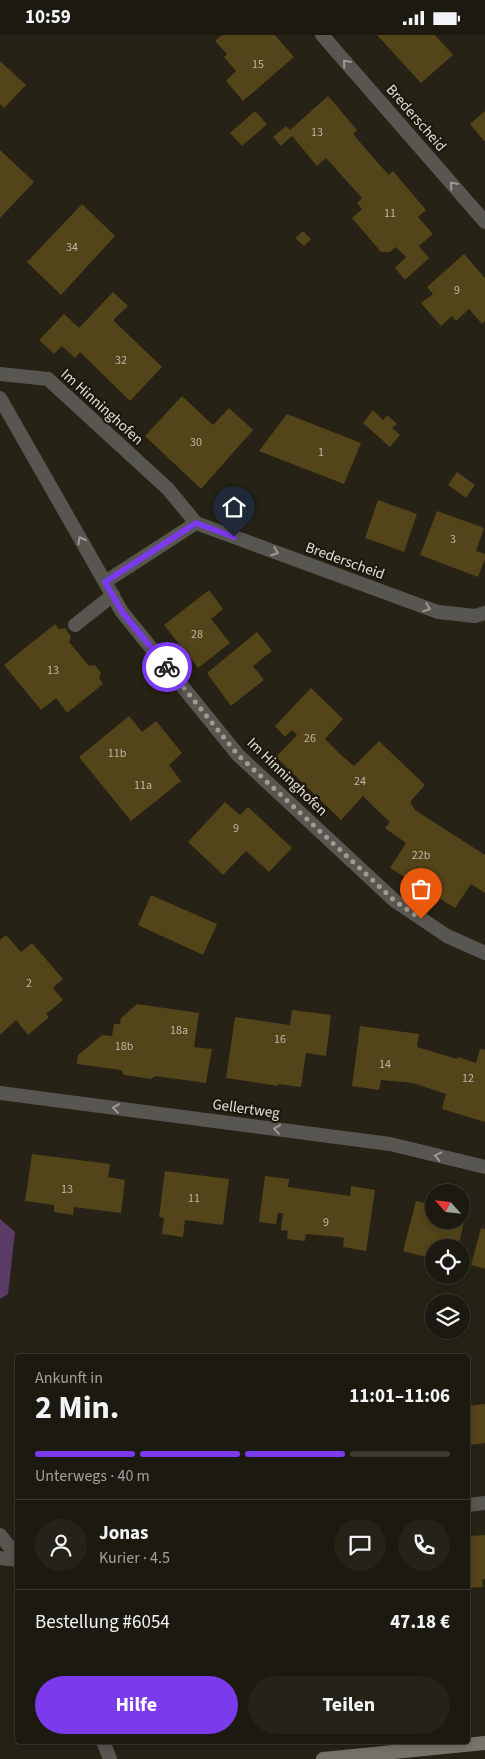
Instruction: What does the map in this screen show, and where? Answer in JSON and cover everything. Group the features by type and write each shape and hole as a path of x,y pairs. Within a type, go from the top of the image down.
{"main road":[{"path":"323,1759 485,1743"}],"street":[{"name":"Brederscheid","path":"322,35 485,222"},
{"name":"Im Hinninghofen","path":"0,373 48,379 168,489 196,523"},
{"name":"Im Hinninghofen","path":"0,397 122,612 238,755 395,901 447,936 485,953"},
{"name":"Brederscheid","path":"196,523 438,612 476,616 485,613"},
{"path":"105,582 196,523"},
{"path":"75,625 113,595"},
{"name":"Gellertweg","path":"0,1093 390,1144 485,1167"},
{"path":"470,1505 485,1503"},
{"path":"0,1535 15,1555"},
{"path":"0,1558 15,1559"},
{"path":"104,1744 110,1759"}],"shaded area":[{"path":"0,1219 15,1232 8,1294 0,1299"}],"building":[{"path":"222,35 275,35 294,57 243,101 226,81 236,71 224,57 227,54 215,41"},
{"path":"377,35 435,35 453,55 421,83"},
{"path":"0,61 26,85 4,108 0,104"},
{"path":"328,96 357,130 353,134 377,162 389,175 393,171 426,210 418,217 433,234 419,246 429,258 405,280 395,268 406,257 396,247 390,252 381,252 352,218 362,209 357,203 362,198 326,158 317,166 292,136 281,146 273,137 286,126 290,130"},
{"path":"255,111 267,124 242,146 230,133"},
{"path":"485,111 485,142 470,124"},
{"path":"0,150 34,182 0,218"},
{"path":"82,204 115,236 61,295 27,262"},
{"path":"303,231 311,239 304,246 295,238"},
{"path":"464,254 485,278 485,321 482,324 469,309 456,321 452,316 441,326 421,303 433,294 427,287"},
{"path":"113,292 128,306 113,320 162,367 130,401 80,352 75,358 62,346 54,354 39,340 64,314 79,328"},
{"path":"182,396 213,425 229,408 253,430 201,489 145,436"},
{"path":"373,410 383,420 387,415 397,424 392,428 400,435 390,447 363,423"},
{"path":"287,414 361,443 344,484 259,451"},
{"path":"457,472 475,485 466,498 448,485"},
{"path":"378,500 417,514 404,552 365,538"},
{"path":"437,511 484,528 476,551 485,554 478,577 420,555"},
{"path":"209,590 223,609 211,619 230,643 198,668 164,625"},
{"path":"55,624 59,629 65,628 71,637 69,642 89,666 95,665 101,673 99,678 103,684 67,713 56,698 41,710 4,665"},
{"path":"257,632 272,651 253,666 264,680 231,706 207,673"},
{"path":"311,688 343,719 325,739 340,754 354,766 379,741 425,785 410,802 415,810 485,855 485,893 471,884 455,908 390,868 406,843 385,828 390,822 363,796 341,820 276,757 297,735 292,730 285,737 275,726"},
{"path":"129,716 142,732 156,721 182,753 169,765 181,781 131,821 79,757"},
{"path":"225,802 240,815 248,807 292,848 269,872 246,851 223,875 188,842"},
{"path":"151,895 217,924 203,955 138,925"},
{"path":"6,935 21,952 32,943 63,979 53,988 63,1000 46,1014 49,1017 28,1035 16,1020 0,1035 0,940"},
{"path":"137,1004 199,1013 194,1047 212,1049 206,1083 155,1076 151,1079 124,1075 121,1070 77,1064 78,1055 102,1035 112,1036 114,1024 120,1024 121,1018"},
{"path":"292,1010 331,1015 326,1056 306,1053 301,1087 278,1084 278,1086 226,1078 235,1017 290,1025"},
{"path":"360,1026 419,1034 417,1047 476,1063 480,1049 485,1050 485,1122 442,1109 446,1094 413,1083 381,1080 379,1090 352,1086"},
{"path":"32,1154 110,1164 108,1177 125,1180 121,1213 74,1207 73,1215 54,1212 54,1205 25,1201"},
{"path":"165,1171 229,1179 223,1225 185,1220 183,1237 162,1234 164,1218 159,1217"},
{"path":"265,1176 289,1179 288,1187 350,1196 351,1186 375,1190 366,1251 343,1247 344,1238 340,1237 306,1234 305,1241 287,1239 288,1231 281,1230 283,1213 278,1213 276,1224 259,1222"},
{"path":"416,1201 425,1203 425,1229 462,1229 460,1239 425,1239 425,1257 403,1251"},
{"path":"481,1228 485,1229 485,1269 471,1265"},
{"path":"485,1404 485,1443 471,1445 470,1406"},
{"path":"485,1535 485,1579 482,1580 483,1587 470,1588 470,1536"}],"way so far":[{"path":"167,667 238,755 395,901 421,919"}],"route":[{"path":"167,667 122,612 105,582 196,523 234,537"}]}
